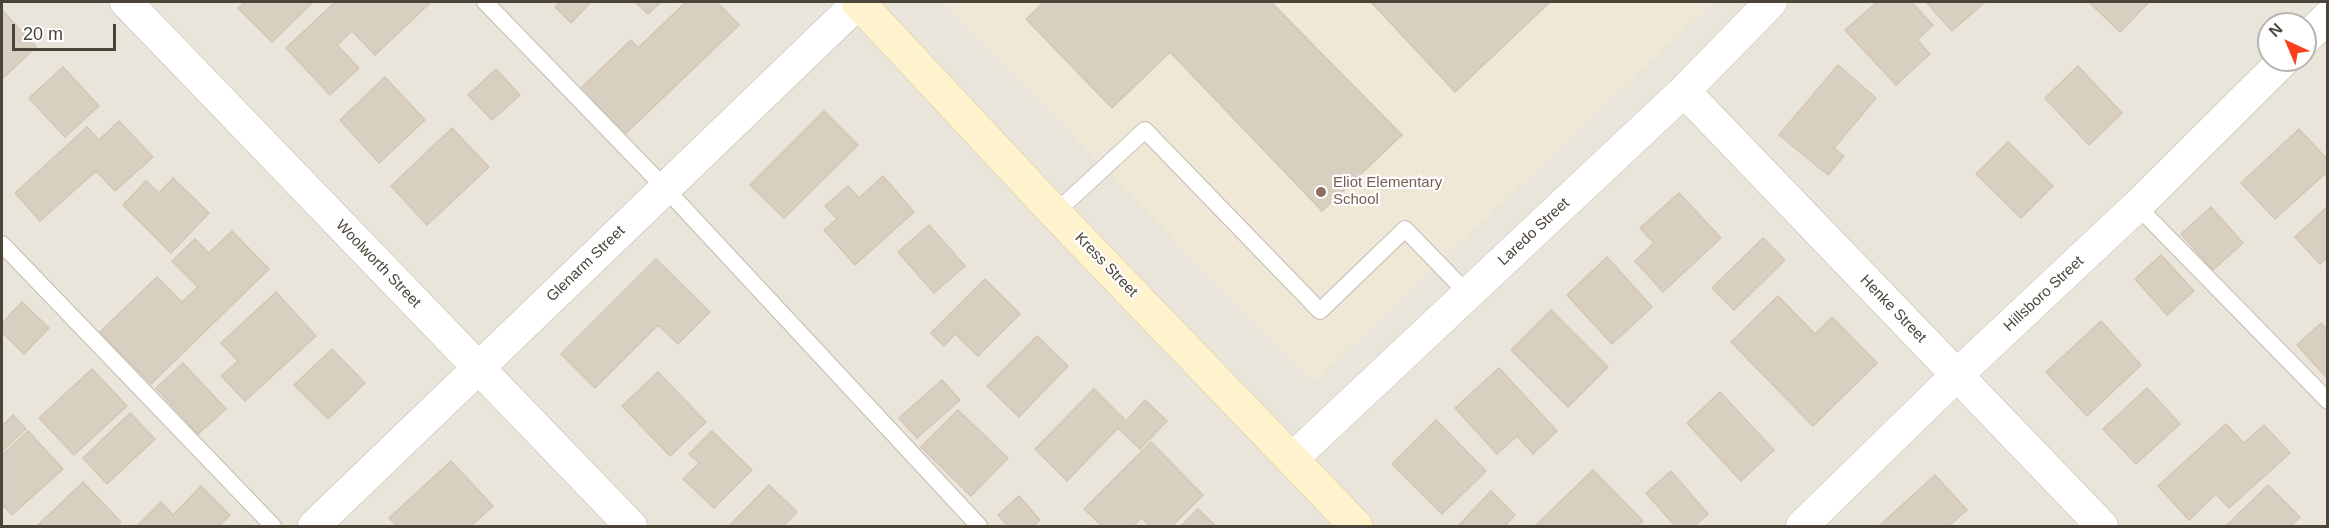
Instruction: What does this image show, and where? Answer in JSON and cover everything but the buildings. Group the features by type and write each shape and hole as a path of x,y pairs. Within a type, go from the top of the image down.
{"street":[{"name":"Woolworth Street","path":"126,2 631,526"},
{"name":"Glenarm Street","path":"314,526 859,2"},
{"name":"Kress Street","path":"859,2 1055,213 1356,526"},
{"name":"Laredo Street","path":"1293,459 1684,91 1771,2"},
{"name":"Hillsboro Street","path":"1802,526 2137,206 2272,72"},
{"name":"Henke Street","path":"1684,91 2102,526"}],"lane":[{"path":"485,2 665,188 979,526"},
{"path":"1055,213 1145,130 1320,311 1405,229 1468,294"},
{"path":"2137,206 2328,401"},
{"path":"2,244 273,526"}],"shaded area":[{"path":"2,2 2327,2 2327,526 2,526"},
{"name":"Eliot Elementary School","path":"943,2 1713,2 1313,383"}],"place":[{"name":"Eliot Elementary School","path":"1321,192"}]}
